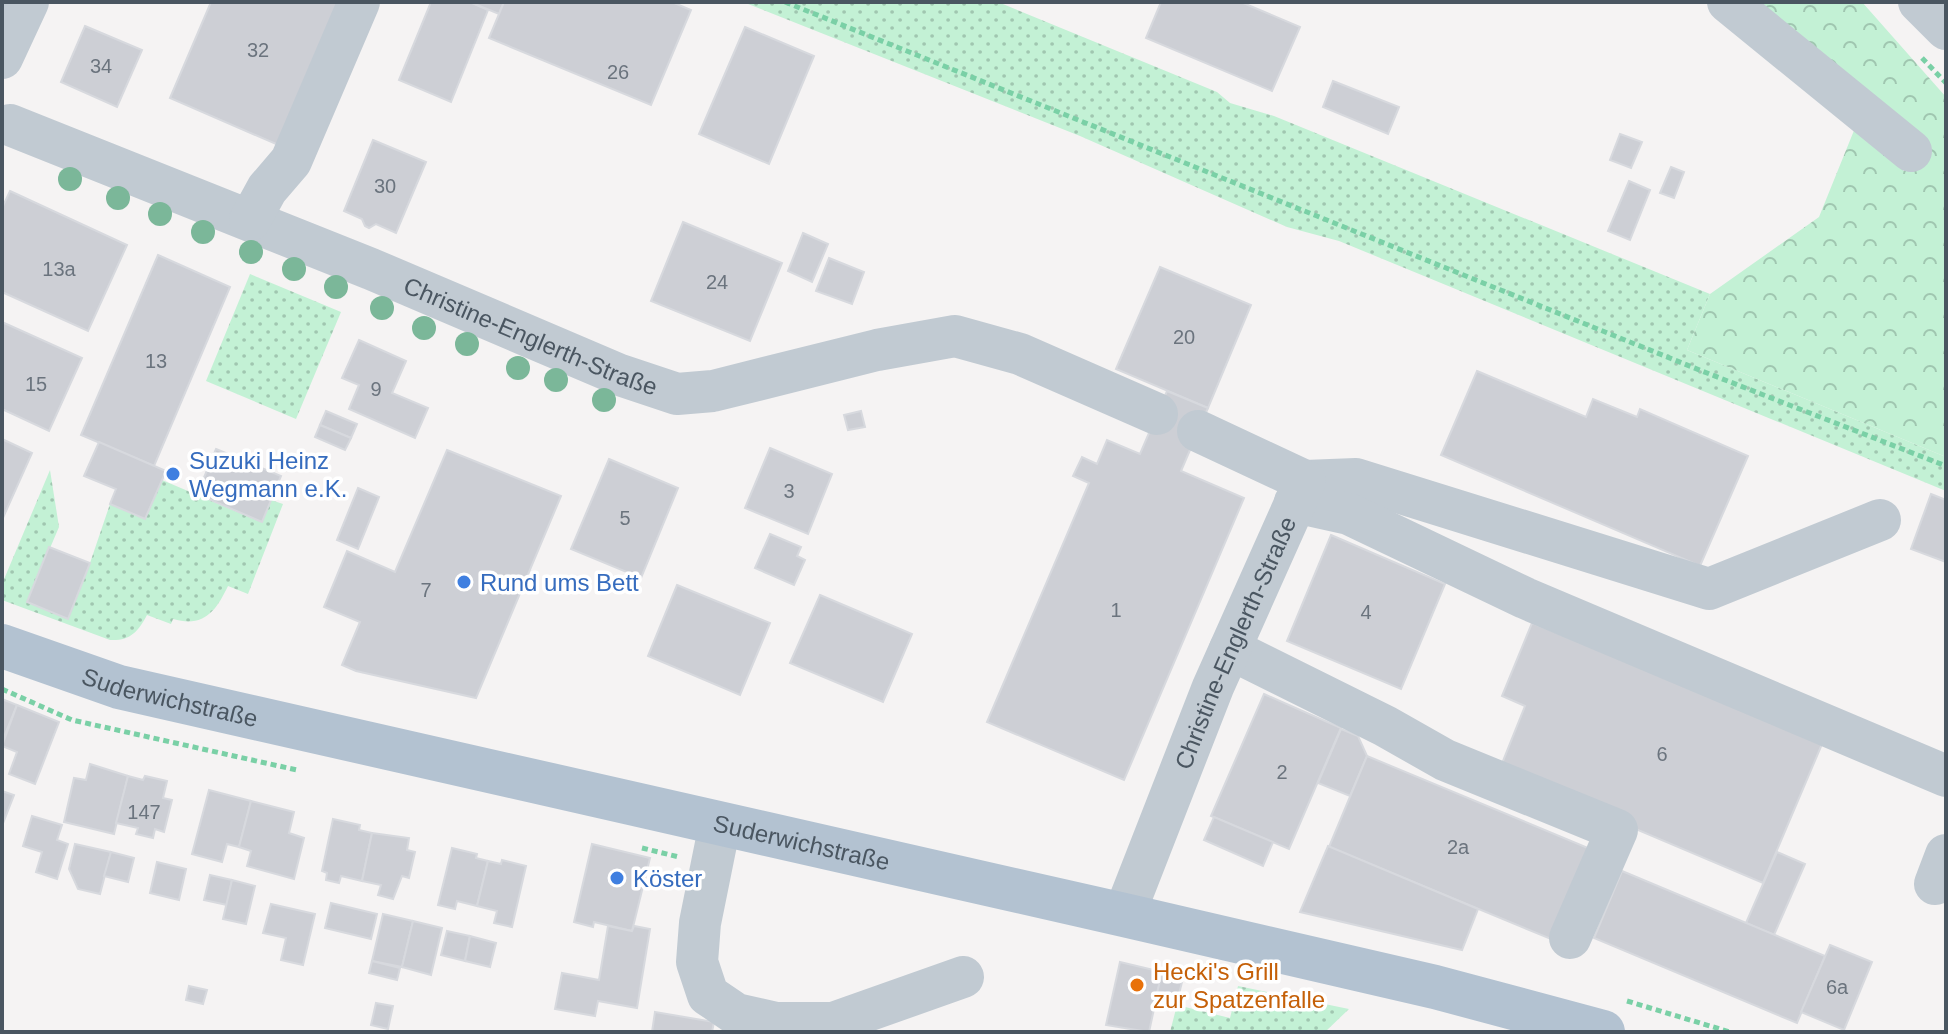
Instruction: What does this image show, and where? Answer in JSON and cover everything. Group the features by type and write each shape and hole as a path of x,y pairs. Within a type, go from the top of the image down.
{"main road":[{"name":"Suderwichstraße","path":"2,646 119,687 1435,987 1597,1031"}],"street":[{"path":"2,58 28,2"},
{"path":"250,220 267,189 291,161 359,2"},
{"path":"1728,2 1911,151"},
{"path":"1919,2 1946,29"},
{"name":"Christine-Englerth-Straße","path":"5,126 250,220 620,375 677,394 713,391 877,350 955,336 1020,354 1157,414"},
{"path":"1198,431 1300,491 1525,598 1946,776"},
{"path":"1300,491 1356,479 1709,589 1880,520"},
{"name":"Christine-Englerth-Straße","path":"1124,915 1230,649 1300,491"},
{"path":"1230,649 1385,726 1445,760 1617,830 1570,938"},
{"path":"720,824 700,923 697,962 708,995 736,1014 776,1023 833,1023 963,977"}],"path":[{"path":"785,2 1946,466"}],"green space":[{"path":"743,2 998,2 1217,92 1230,103 1274,116 1710,294 1687,350 1946,457 1946,491 1339,241 1287,227 1080,136"},
{"path":"1760,2 1862,2 1946,97 1946,457 1687,350 1710,294 1819,217 1855,128 1904,171 1927,140"},
{"path":"250,274 341,312 296,419 206,381"},
{"path":"50,470 59,527 27,602 68,619 110,504 145,519 162,480 261,522 271,500 283,504 248,594 228,586 219,603 201,619 173,619 171,624 147,615 133,634 110,640 2,600 2,584"},
{"path":"1238,986 1349,1009 1325,1032 1170,1032 1177,1005 1230,1018"}],"building":[{"path":"211,2 345,2 283,147 170,98"},
{"path":"431,2 470,2 488,10 451,102 399,80"},
{"path":"470,2 504,2 499,14"},
{"path":"504,2 672,2 691,10 651,105 489,38"},
{"path":"1161,2 1241,2 1300,27 1272,91 1146,38"},
{"path":"85,26 142,50 117,107 61,82"},
{"path":"745,27 814,56 769,164 699,134"},
{"path":"1333,81 1399,107 1388,134 1323,107"},
{"path":"1620,134 1642,142 1631,168 1610,160"},
{"path":"373,140 426,162 396,233 376,224 369,228 362,219 344,211"},
{"path":"1671,167 1684,172 1674,198 1660,193"},
{"path":"1629,181 1650,190 1630,240 1608,231"},
{"path":"10,191 127,245 88,331 2,292 2,208"},
{"path":"683,222 782,263 750,341 651,301"},
{"path":"803,233 828,244 812,282 788,271"},
{"path":"158,255 230,287 154,466 81,435"},
{"path":"829,258 864,272 852,304 816,291"},
{"path":"1160,267 1251,305 1208,408 1116,369"},
{"path":"2,322 82,358 49,431 2,409"},
{"path":"359,340 406,361 392,393 428,408 415,438 349,409 359,385 342,378"},
{"path":"1477,371 1586,417 1593,399 1637,417 1640,409 1748,456 1700,566 1441,455"},
{"path":"1167,391 1208,408 1181,471 1244,498 1124,780 987,722 1089,483 1073,476 1082,457 1097,464 1107,440 1140,454"},
{"path":"326,411 357,424 351,438 320,425"},
{"path":"861,411 865,427 848,430 844,415"},
{"path":"320,425 351,438 345,450 315,437"},
{"path":"2,439 32,453 2,520"},
{"path":"99,442 166,471 145,519 110,504 116,489 84,476"},
{"path":"770,448 832,474 808,534 745,508"},
{"path":"216,449 281,476 262,522 197,494"},
{"path":"447,450 561,496 476,698 356,671 342,665 360,622 324,607 347,551 395,572"},
{"path":"609,459 678,488 641,578 571,549"},
{"path":"358,488 379,497 358,549 337,540"},
{"path":"1931,494 1946,500 1946,562 1911,549"},
{"path":"770,534 801,547 797,556 805,560 794,585 755,568"},
{"path":"1331,535 1445,584 1401,689 1287,641"},
{"path":"49,547 90,563 68,619 27,602"},
{"path":"677,585 770,623 740,695 648,656"},
{"path":"820,595 912,634 883,702 790,663"},
{"path":"1532,623 1825,737 1763,883 1499,771 1525,706 1502,696"},
{"path":"1264,694 1341,728 1289,849 1211,816"},
{"path":"2,699 17,705 2,742"},
{"path":"17,705 59,722 35,784 9,774 17,752 2,746"},
{"path":"1341,729 1358,736 1367,756 1350,796 1318,783"},
{"path":"1367,756 1588,848 1551,939 1329,847"},
{"path":"90,764 128,776 114,834 64,822 74,778 86,780"},
{"path":"128,776 167,781 163,798 172,800 164,832 155,829 153,838 136,834 138,828 116,823"},
{"path":"209,790 251,801 239,847 227,844 222,862 192,854"},
{"path":"2,791 14,795 2,826"},
{"path":"251,801 294,812 289,833 304,838 294,879 247,866 251,851 239,847"},
{"path":"32,816 62,825 57,840 68,844 57,879 36,872 42,852 23,846"},
{"path":"1214,817 1273,842 1263,866 1204,840"},
{"path":"333,819 360,825 359,830 372,833 362,881 341,876 339,883 326,880 327,873 322,871"},
{"path":"372,833 409,838 407,850 415,852 409,878 402,876 393,899 378,895 381,885 362,881"},
{"path":"75,844 111,852 100,894 78,889 69,869"},
{"path":"592,844 650,858 632,931 594,922 593,927 574,922"},
{"path":"1328,846 1478,909 1462,950 1300,912"},
{"path":"452,848 477,854 476,858 488,861 477,906 457,901 455,909 438,905"},
{"path":"111,852 134,858 128,882 104,876"},
{"path":"1777,852 1805,864 1774,935 1746,923"},
{"path":"502,860 526,866 512,927 494,923 497,911 477,906 488,861 501,864"},
{"path":"157,862 186,869 179,900 150,893"},
{"path":"1622,871 1825,956 1797,1023 1594,938"},
{"path":"210,875 232,880 227,905 204,900"},
{"path":"232,880 255,886 246,924 223,919"},
{"path":"331,903 377,914 371,939 325,928"},
{"path":"271,904 315,914 303,965 281,960 286,938 263,933"},
{"path":"383,914 413,921 402,967 372,961"},
{"path":"413,921 442,928 431,975 402,967"},
{"path":"608,926 632,931 634,926 650,929 637,1008 598,1001 595,1016 555,1009 562,973 599,980"},
{"path":"447,931 470,936 465,961 441,955"},
{"path":"470,936 496,943 490,967 465,961"},
{"path":"1830,945 1872,962 1844,1030 1801,1012"},
{"path":"372,961 400,968 397,980 369,973"},
{"name":"Hecki's Grill zur Spatzenfalle","path":"1120,962 1162,972 1149,1032 1106,1025"},
{"path":"1162,973 1183,978 1177,1002 1156,997"},
{"path":"189,986 207,990 203,1004 186,1000"},
{"path":"376,1003 393,1006 388,1029 371,1025"},
{"path":"655,1012 714,1022 712,1032 652,1032"}],"place":[{"name":"Suzuki Heinz Wegmann e.K.","path":"173,474"},
{"name":"Rund ums Bett","path":"464,582"},
{"name":"Köster","path":"617,878"},
{"name":"Hecki's Grill zur Spatzenfalle","path":"1137,985"}]}
